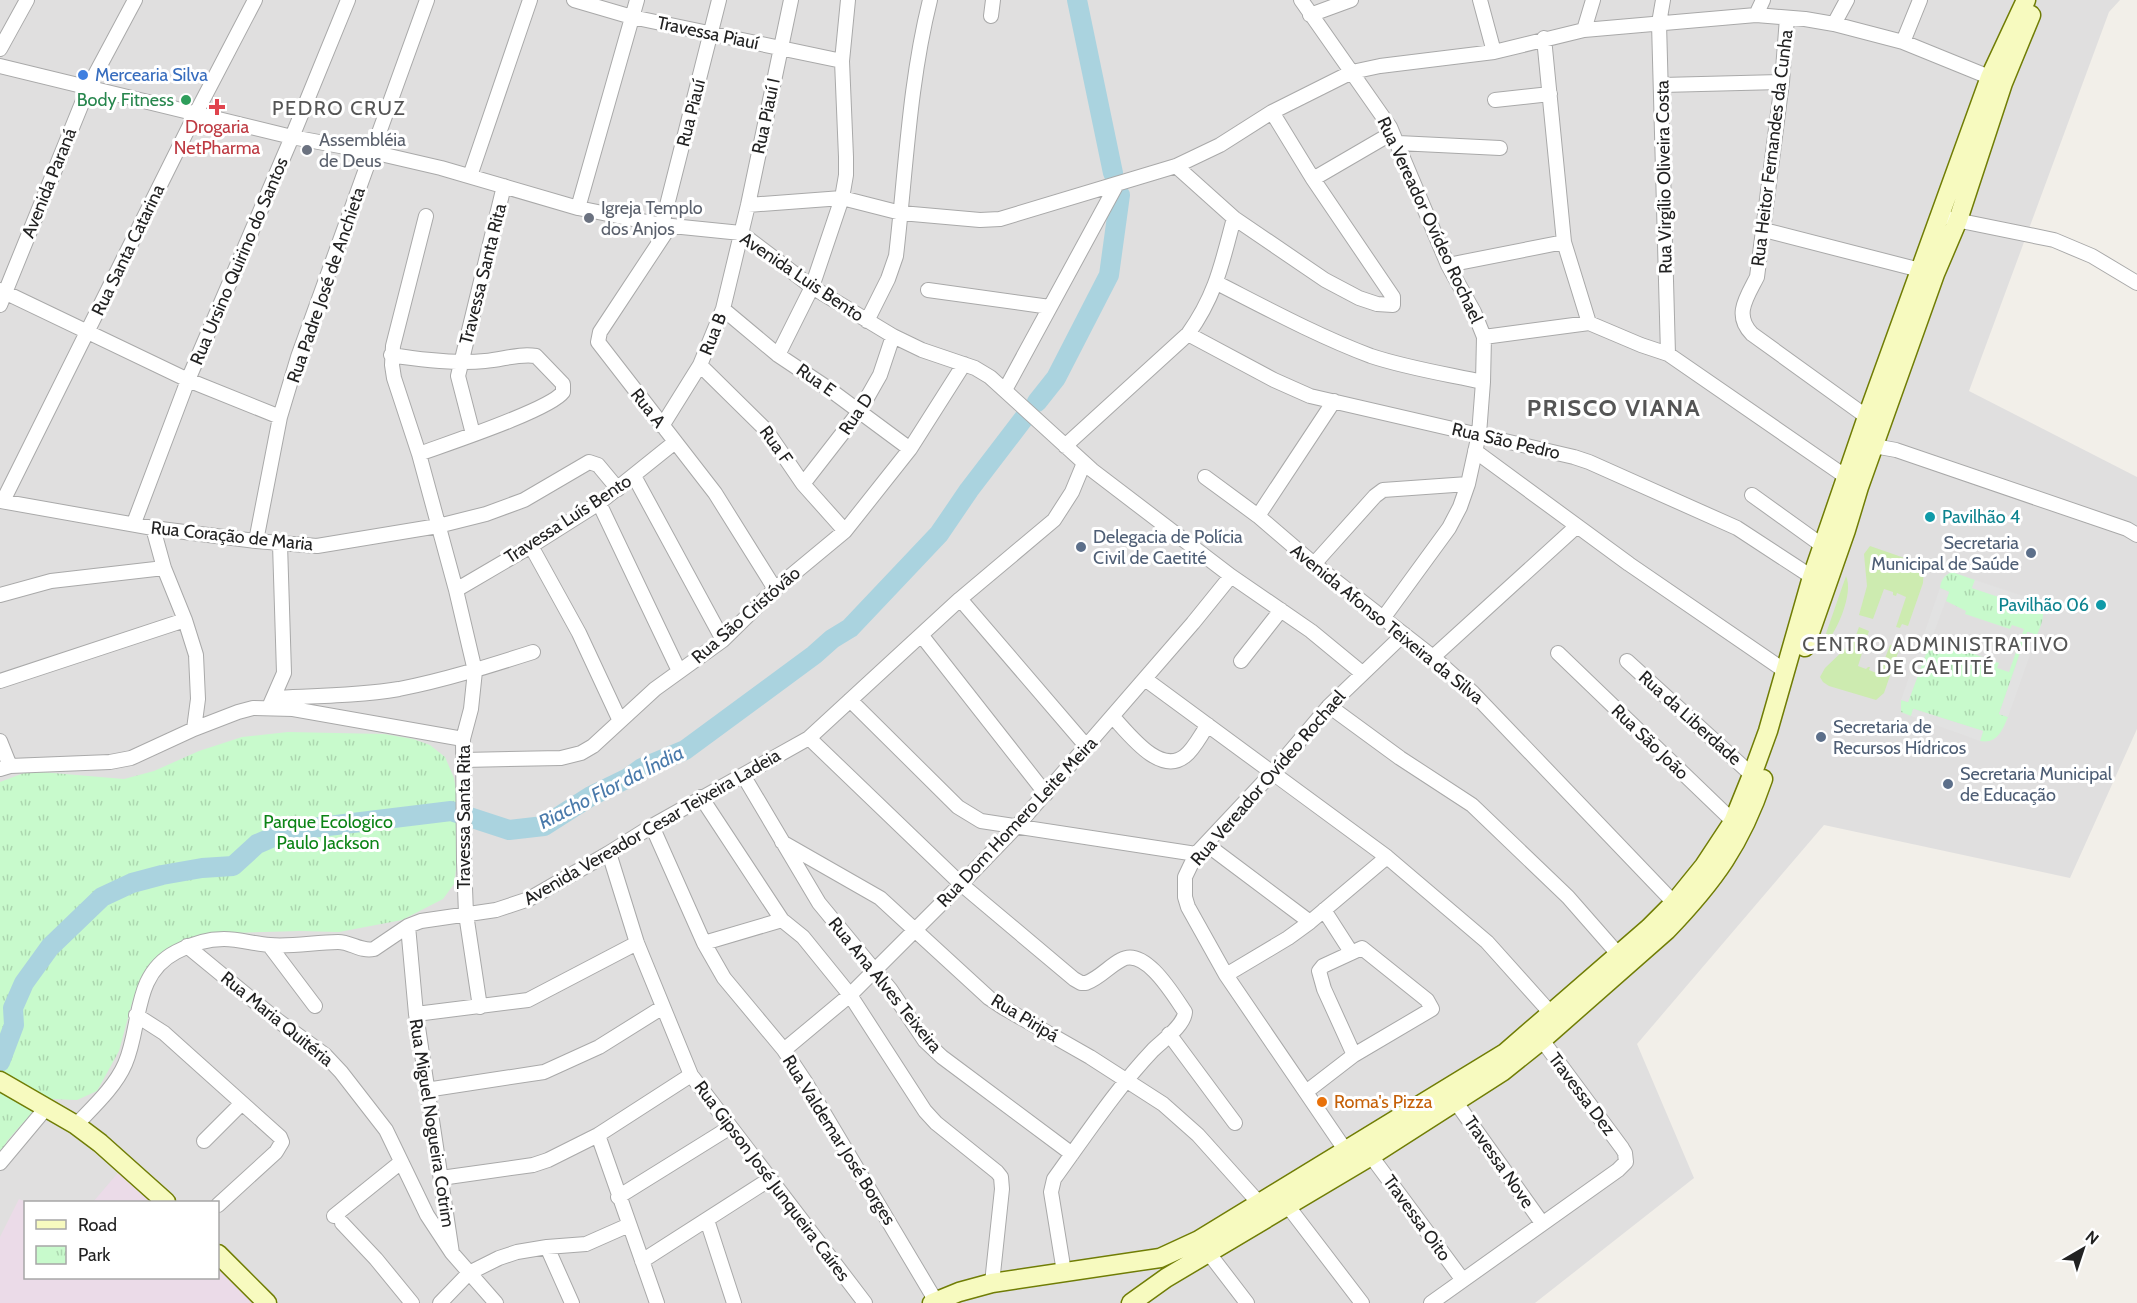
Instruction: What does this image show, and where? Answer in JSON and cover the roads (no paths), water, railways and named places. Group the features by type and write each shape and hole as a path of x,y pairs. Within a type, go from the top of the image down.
{"street":[{"path":"0,49 27,0"},
{"name":"Avenida Paraná","path":"2,296 89,86 135,0"},
{"name":"Rua Santa Catarina","path":"2,501 255,0"},
{"name":"Rua Ursino Quirino do Santos","path":"134,524 188,380 348,0"},
{"name":"Rua Padre José de Anchieta","path":"256,541 280,417 298,357 427,0"},
{"path":"470,176 530,0"},
{"name":"Travessa Piauí","path":"574,0 632,16 842,61"},
{"path":"578,208 637,0"},
{"name":"Rua Piauí","path":"666,225 719,0"},
{"name":"Rua Piauí I","path":"741,233 791,0"},
{"path":"778,356 812,286 842,198 846,176 846,157 842,61 848,0"},
{"path":"867,321 893,269 915,75 920,39 930,0"},
{"path":"991,16 993,0"},
{"name":"Rua Vereador Ovídeo Rochael","path":"1301,0 1395,138 1448,265 1474,312 1484,337 1479,434 1468,484 1460,507 1449,528 1384,617"},
{"path":"1310,15 1350,0"},
{"path":"1480,0 1494,52"},
{"path":"1584,30 1593,0"},
{"name":"Rua Virgílio Oliveira Costa","path":"1663,0 1659,23 1668,354"},
{"path":"1755,15 1763,0"},
{"path":"1834,24 1847,0"},
{"path":"1903,42 1920,0"},
{"path":"1853,482 1874,446 1928,272 1939,218 2026,0"},
{"path":"935,1302 959,1292 992,1283 1160,1258 1204,1246 1287,1205 1556,1019 1679,908 1729,855 1752,775 1787,679 1807,639 1853,482 1867,417 1928,272 1958,220 1996,80 2038,0"},
{"path":"748,205 842,198 901,213 980,220 1000,219 1176,166 1220,145 1272,112 1352,72 1380,66 1494,52 1584,30 1755,15 1787,18 1834,24 1903,42 1996,80"},
{"name":"Rua Heitor Fernandes da Cunha","path":"1787,18 1782,82 1764,230 1757,277 1742,312 1744,324 1752,334 1867,417"},
{"path":"1544,38 1564,242 1589,323"},
{"name":"Avenida Luis Bento","path":"0,66 292,137 372,152 470,176 578,208 666,225 741,233 812,286 893,336 922,350 984,373 1084,463 1231,576 1311,631 1362,673"},
{"path":"1662,85 1782,82"},
{"path":"1494,100 1550,94"},
{"path":"1176,166 1234,218 1344,292 1377,304 1393,305 1393,297 1313,179 1272,112"},
{"path":"1313,179 1395,138 1500,148"},
{"path":"1005,390 1117,184"},
{"name":"Travessa Santa Rita","path":"473,434 458,376 504,186"},
{"name":"Travessa Santa Rita","path":"426,216 391,355 400,396 419,454 456,590 475,671 471,709 463,739 464,885 480,1007"},
{"path":"1065,446 1188,334 1217,283 1234,218"},
{"path":"1939,218 2054,240 2092,256 2137,283"},
{"name":"Rua A","path":"666,225 597,339 600,347 725,507 775,589"},
{"path":"1764,230 1928,272"},
{"name":"Rua B","path":"662,426 700,365 723,309 741,233"},
{"path":"1448,265 1564,242"},
{"path":"1217,283 1306,329 1372,356 1414,368 1483,382"},
{"path":"928,290 1050,307"},
{"path":"2,296 88,331 188,380 280,417"},
{"name":"Rua E","path":"723,309 778,356 829,389 910,449"},
{"path":"1484,337 1589,323 1668,354 1853,482"},
{"name":"Rua São Pedro","path":"1188,334 1292,389 1310,396 1479,434 1589,462 1737,528 1812,577"},
{"name":"Rua D","path":"803,484 859,412 880,375 893,336"},
{"name":"Travessa Santa Rita","path":"391,355 462,362 522,355 536,356 563,384 563,392 552,402 419,454"},
{"name":"Rua São Cristóvão","path":"463,760 561,758 573,756 593,746 648,695 723,640 775,589 845,531 910,449 964,364"},
{"name":"Rua F","path":"700,365 766,430 803,484 845,531"},
{"path":"1258,516 1334,401"},
{"name":"Travessa Luís Bento","path":"456,590 599,503 675,442"},
{"path":"1874,446 1896,450 2016,490 2127,529 2137,535"},
{"path":"1475,451 1787,679"},
{"name":"Rua Coração de Maria","path":"2,501 153,528 280,544 317,546 438,526 486,514 524,500 589,462 598,465 618,489"},
{"name":"Avenida Vereador Cesar Teixeira Ladeia","path":"76,1125 111,1086 124,1067 131,1048 142,993 152,972 169,956 187,946 204,941 225,939 269,945 340,942 368,950 408,926 421,921 511,906 530,899 701,797 808,738 960,599 1054,520 1066,503 1084,463"},
{"path":"633,476 723,640"},
{"name":"Avenida Afonso Teixeira da Silva","path":"1204,477 1258,516 1314,564 1433,657 1496,715 1679,908"},
{"path":"1314,564 1383,490 1468,484"},
{"path":"1752,495 1823,546"},
{"path":"599,503 679,671"},
{"path":"1433,657 1577,526"},
{"path":"1738,826 1754,804 1812,577 1823,546 1838,527"},
{"path":"153,528 164,568 196,655 198,699 194,729"},
{"path":"272,703 282,679 284,663 280,544"},
{"path":"531,546 579,633 620,721"},
{"path":"0,595 51,581 164,568"},
{"name":"Rua Dom Homero Leite Meira","path":"784,1050 850,995 1017,826 1113,717 1231,576"},
{"path":"960,599 1087,747"},
{"path":"1241,661 1281,610"},
{"path":"0,681 185,620"},
{"name":"Rua Vereador Ovídeo Rochael","path":"1358,1157 1306,1092 1226,975 1193,919 1185,897 1185,877 1201,849 1273,772 1329,706 1404,634"},
{"path":"922,636 1046,794"},
{"path":"0,741 5,768 121,760 131,758 237,712 272,703 398,689 475,671 533,652"},
{"name":"Rua São João","path":"1558,653 1738,826"},
{"name":"Rua da Liberdade","path":"1627,661 1752,775"},
{"path":"1145,679 1387,857 1487,942 1556,1019"},
{"path":"850,700 958,807 981,821 1201,849 1310,922"},
{"path":"272,703 463,739"},
{"path":"1329,706 1400,758 1472,805 1569,897 1624,960"},
{"path":"1113,717 1151,755 1162,761 1173,762 1185,756 1208,725"},
{"path":"808,738 961,884 1081,983 1091,981 1121,959 1134,957 1157,973 1185,1012 1184,1019 1127,1080 1054,1179 1051,1192 1064,1272"},
{"name":"Rua Ana Alves Teixeira","path":"743,775 819,903 890,989 933,1050 1072,1154"},
{"path":"701,797 782,920 803,937 850,995 925,1111 936,1123 991,1166 1001,1177 1002,1188 992,1283"},
{"name":"Rua Valdemar José Borges","path":"652,826 704,943 724,978 784,1050 806,1083 935,1302"},
{"name":"Rua Piripá","path":"782,842 872,892 989,998 1163,1104 1186,1124 1259,1203"},
{"name":"Rua Gipson José Junqueira Caíres","path":"609,853 637,943 691,1075 729,1128 865,1303"},
{"path":"1226,975 1310,922 1387,857"},
{"path":"1324,910 1351,952"},
{"path":"704,943 782,920"},
{"name":"Rua Miguel Nogueira Cotrim","path":"408,926 426,1090 452,1253 496,1303"},
{"path":"416,1014 528,1000 637,943"},
{"path":"269,945 315,1006"},
{"name":"Rua Maria Quitéria","path":"187,946 277,1020 325,1055 341,1072 386,1130 427,1215 452,1253"},
{"path":"1306,1092 1354,1055 1428,1012 1432,1006 1365,949 1351,952 1323,966 1318,971 1354,1055"},
{"path":"426,1090 544,1072 599,1047 663,1007"},
{"path":"136,1014 164,1034 280,1137 282,1142 276,1152 219,1204"},
{"path":"1131,1303 1259,1203 1358,1157 1502,1072 1542,1040 1556,1019"},
{"path":"1169,1034 1235,1124"},
{"name":"Travessa Dez","path":"1542,1040 1622,1148 1626,1158 1618,1170 1542,1223"},
{"path":"441,1178 533,1165 548,1160 598,1135 691,1075"},
{"path":"0,1081 76,1125 100,1143 164,1201"},
{"name":"Travessa Nove","path":"1455,1101 1542,1223"},
{"path":"204,1141 242,1103"},
{"path":"0,1163 46,1108"},
{"path":"618,1197 729,1128"},
{"path":"598,1135 657,1303"},
{"name":"Travessa Oito","path":"1358,1157 1462,1280"},
{"path":"401,1162 338,1219 412,1303"},
{"path":"642,1261 770,1179"},
{"path":"1287,1205 1362,1303"},
{"path":"707,1220 734,1303"},
{"path":"1431,1303 1542,1223"},
{"path":"440,1303 469,1273 499,1258 517,1252 548,1247 580,1246 629,1225"},
{"path":"1204,1246 1247,1303"},
{"path":"548,1247 572,1303"},
{"path":"219,1255 267,1303"}],"waterway":[{"name":"Riacho Flor da Índia","path":"1077,0 1113,173"},
{"name":"Riacho Flor da Índia","path":"1037,402 1056,378 1109,275 1120,195"},
{"name":"Riacho Flor da Índia","path":"0,1062 14,1025 13,1008 24,983 50,947 102,897 132,883 202,868 233,866 257,844 287,831 451,811 509,830 544,826 591,796 628,778 642,768 685,750 814,655 832,639 850,628 939,534 969,490 1024,418"}],"place":[{"name":"Mercearia Silva","path":"83,75"},
{"name":"Body Fitness","path":"186,100"},
{"name":"Drogaria NetPharma","path":"217,107"},
{"name":"Assembléia de Deus","path":"307,150"},
{"name":"Igreja Templo dos Anjos","path":"589,218"},
{"name":"Pavilhão 4","path":"1930,517"},
{"name":"Delegacia de Polícia Civil de Caetité","path":"1081,547"},
{"name":"Secretaria Municipal de Saúde","path":"2031,553"},
{"name":"Pavilhão 06","path":"2101,605"},
{"name":"Secretaria de Recursos Hídricos","path":"1821,737"},
{"name":"Secretaria Municipal de Educação","path":"1948,784"},
{"name":"Roma's Pizza","path":"1322,1102"}],"district":[{"name":"PEDRO CRUZ","path":"339,108"},
{"name":"PRISCO VIANA","path":"1614,408"},
{"name":"CENTRO ADMINISTRATIVO DE CAETITÉ","path":"1936,656"}],"park label":[{"name":"Parque Ecologico Paulo Jackson","path":"328,832"}]}
